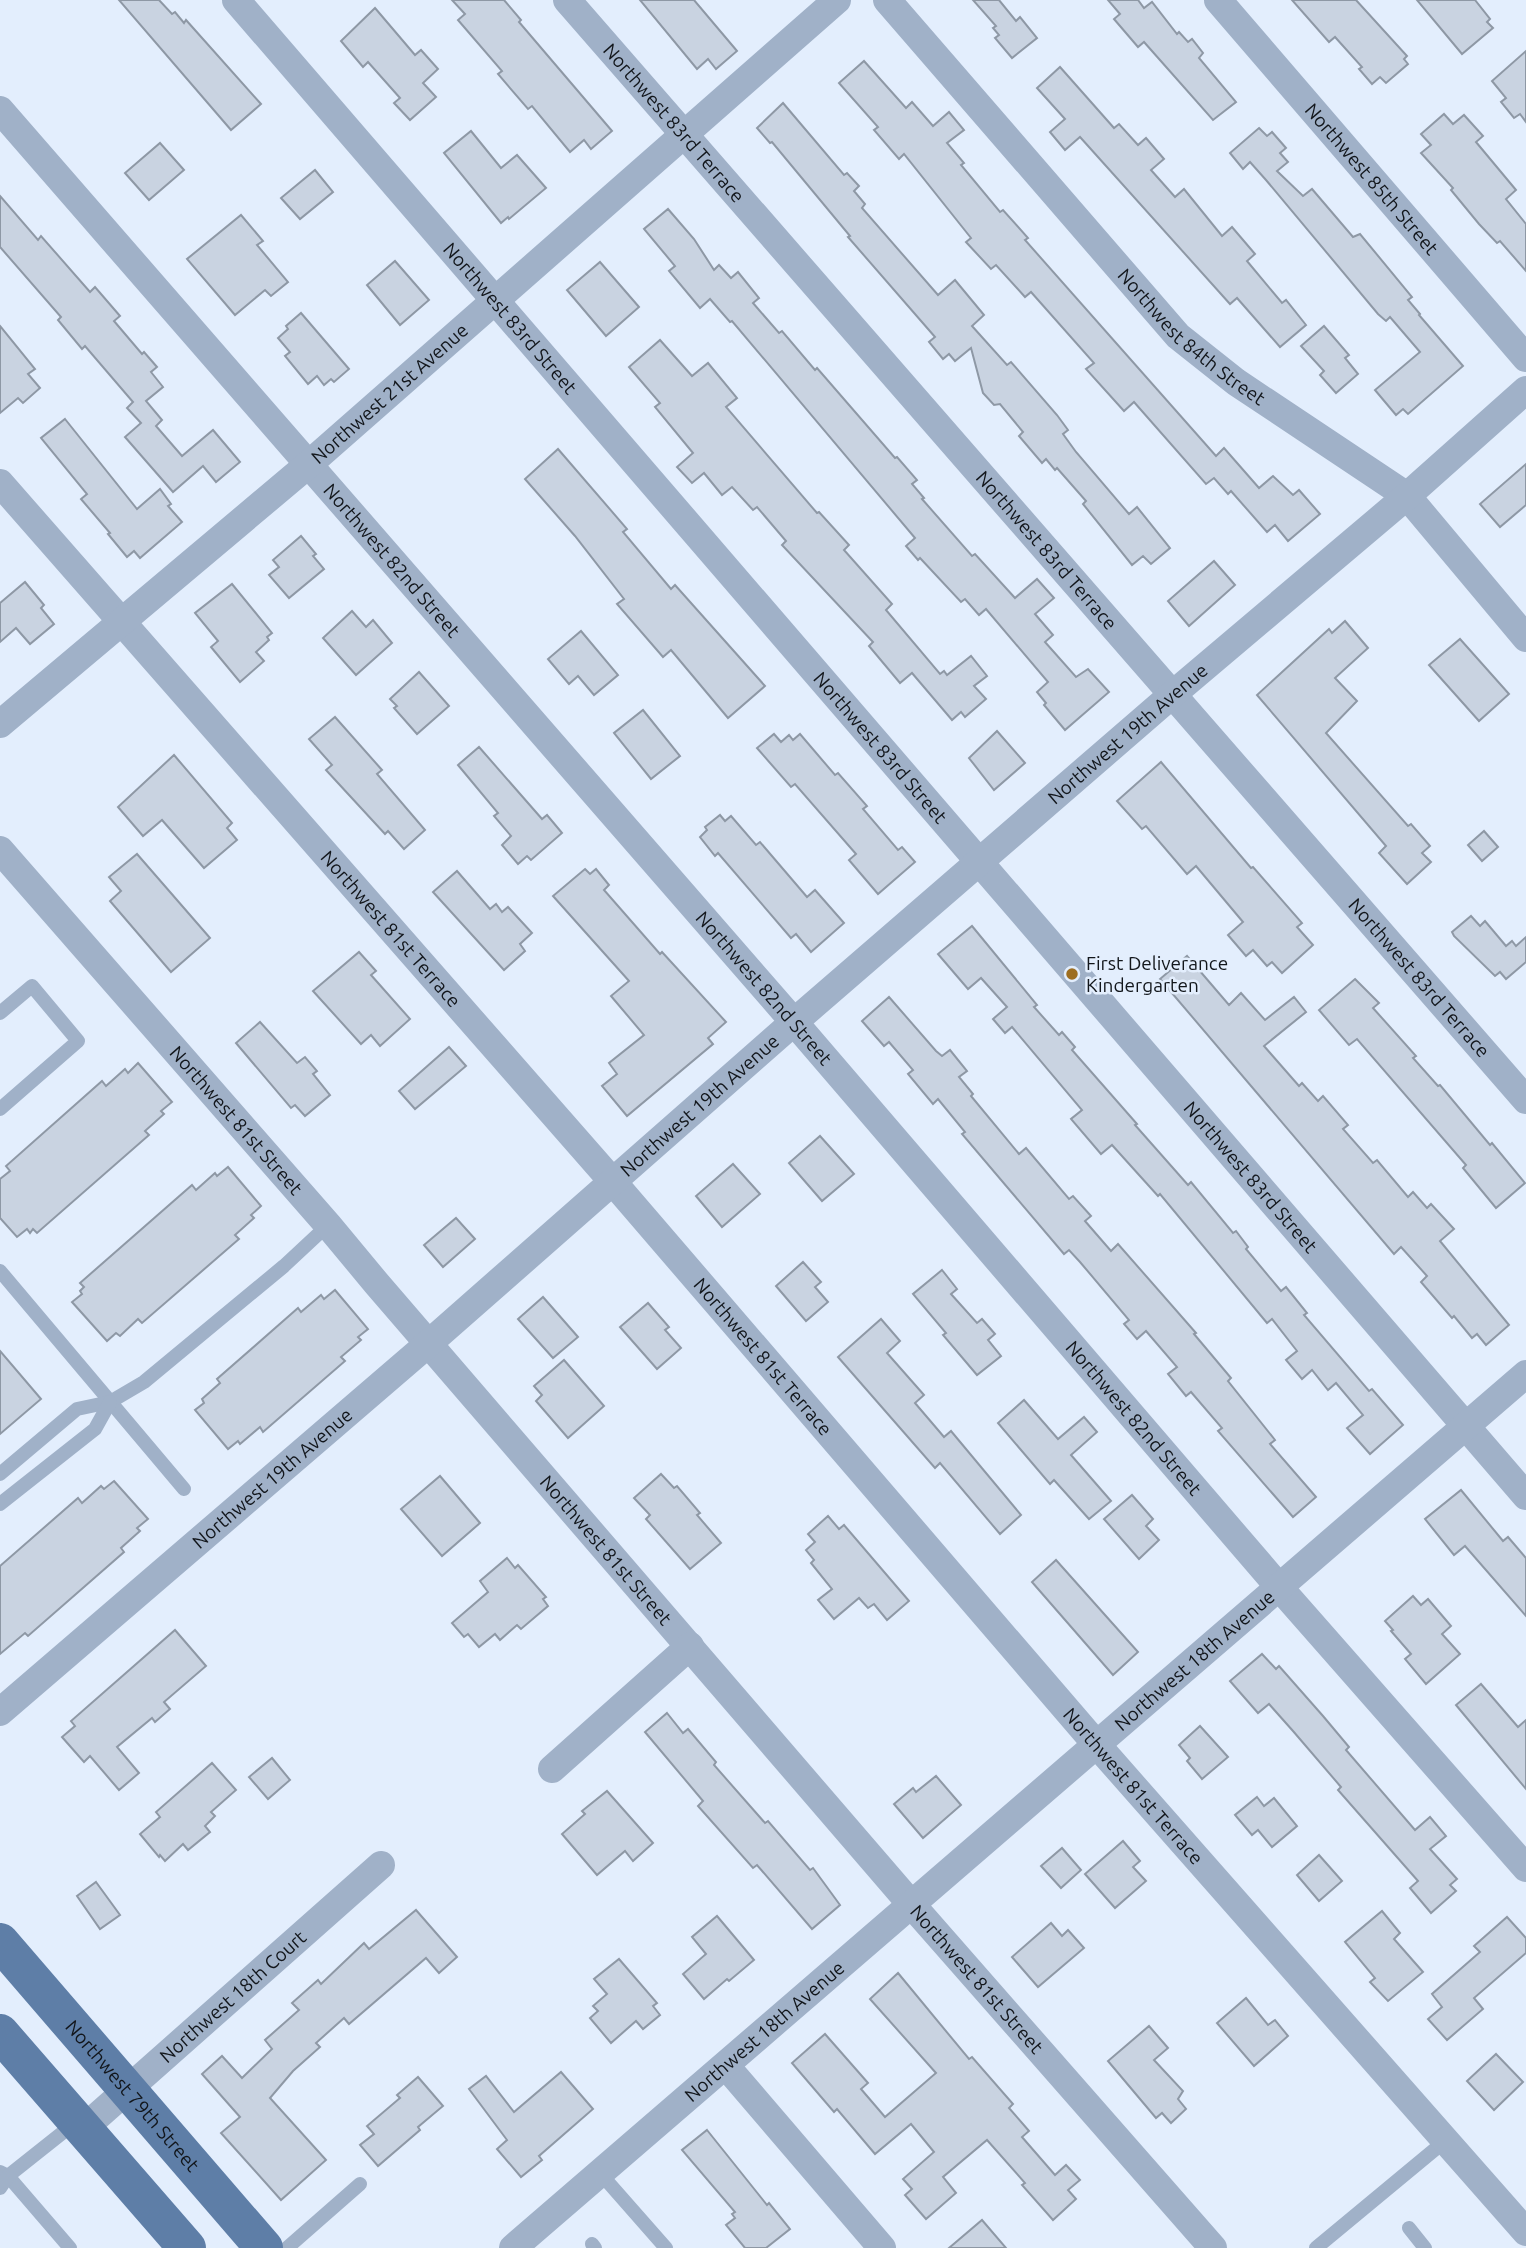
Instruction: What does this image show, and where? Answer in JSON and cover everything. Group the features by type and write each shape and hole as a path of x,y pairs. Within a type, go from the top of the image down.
{"main road":[{"name":"Northwest 79th Street","path":"0,1942 264,2248"},
{"path":"0,2033 187,2248"}],"street":[{"name":"Northwest 83rd Street","path":"236,0 1526,1496"},
{"name":"Northwest 83rd Terrace","path":"567,0 1526,1100"},
{"name":"Northwest 21st Avenue","path":"0,724 309,464 837,0"},
{"name":"Northwest 84th Street","path":"887,0 1178,336 1236,382 1407,496 1526,638"},
{"name":"Northwest 85th Street","path":"1218,0 1526,358"},
{"name":"Northwest 82nd Street","path":"0,110 794,1022 1279,1587 1526,1868"},
{"name":"Northwest 19th Avenue","path":"0,1712 429,1344 794,1022 981,863 1173,694 1407,496 1526,390"},
{"name":"Northwest 81st Terrace","path":"0,482 613,1182 1097,1745 1526,2232"},
{"name":"Northwest 81st Street","path":"0,850 328,1225 911,1904 1213,2248"},
{"name":"Northwest 18th Avenue","path":"513,2248 1526,1374"},
{"path":"552,1769 690,1646"},
{"name":"Northwest 18th Court","path":"80,2125 127,2090 381,1865"},
{"path":"726,2066 881,2248"}],"lane":[{"path":"0,1013 32,986 78,1041 0,1109"},
{"path":"0,1474 78,1409 110,1402 145,1382 284,1266 328,1225"},
{"path":"0,1271 184,1489"},
{"path":"0,1504 95,1429 110,1402"},
{"path":"70,2248 3,2179 80,2125"},
{"path":"1316,2248 1445,2140"},
{"path":"600,2173 666,2248"},
{"path":"287,2248 360,2183"},
{"path":"1409,2228 1424,2248"}],"building":[{"path":"119,0 159,0 184,23 186,20 261,104 231,130"},
{"path":"452,0 504,0 521,20 519,22 612,131 591,149 584,140 570,152 532,106 528,109 498,74 502,71 458,20 465,14"},
{"path":"640,0 694,0 737,51 716,69 708,59 697,69"},
{"path":"973,0 999,0 1016,21 1020,17 1037,38 1012,58 995,38 999,35 993,28 996,26"},
{"path":"1108,0 1138,0 1144,8 1152,2 1177,34 1179,32 1188,42 1192,39 1203,53 1199,58 1236,102 1213,120 1144,42 1138,47 1114,19 1120,14"},
{"path":"1292,0 1356,0 1407,56 1404,59 1408,64 1386,83 1380,77 1372,84 1359,69 1362,67 1335,37 1329,42"},
{"path":"1417,0 1475,0 1490,19 1487,22 1493,28 1462,54"},
{"path":"375,8 415,55 421,50 438,69 423,83 436,97 410,120 394,103 400,98 368,62 363,67 341,41"},
{"path":"1526,51 1526,122 1520,114 1514,118 1501,102 1506,98 1492,81"},
{"path":"864,61 906,108 912,102 933,126 949,112 964,130 947,143 964,163 961,165 1000,212 1003,210 1028,238 1025,240 1216,456 1224,448 1259,488 1273,476 1293,495 1299,490 1320,514 1288,541 1275,525 1267,532 1231,491 1228,494 1214,478 1206,484 1134,402 1124,411 1086,369 1094,363 1031,292 1025,297 996,265 991,269 966,242 971,238 904,154 899,159 874,130 878,127 839,83"},
{"path":"1060,67 1114,128 1119,124 1138,145 1146,138 1164,159 1151,170 1175,197 1184,189 1222,236 1232,227 1255,254 1247,261 1282,303 1286,300 1306,325 1280,347 1237,298 1230,304 1080,137 1065,150 1050,132 1065,119 1037,88"},
{"path":"783,103 844,175 847,173 859,186 854,191 865,204 862,208 938,295 955,280 984,315 972,326 1007,365 1011,362 1057,415 1068,430 1063,434 1076,452 1129,514 1137,507 1170,548 1151,564 1143,556 1132,565 1083,504 1086,501 1057,468 1055,470 1046,459 1042,463 1019,436 1023,432 1000,404 994,405 983,393 971,348 955,361 949,354 943,359 929,342 935,337 848,237 850,236 772,142 757,128"},
{"path":"1444,114 1453,124 1464,115 1483,136 1476,142 1516,190 1506,199 1526,224 1526,271 1500,241 1497,243 1479,224 1451,190 1453,188 1421,153 1431,145 1421,134"},
{"path":"1259,128 1267,136 1272,132 1286,148 1280,153 1288,162 1277,171 1303,196 1312,189 1353,237 1360,234 1412,297 1408,300 1419,315 1463,366 1408,414 1403,409 1396,415 1375,390 1420,352 1390,317 1386,321 1378,314 1250,162 1243,169 1230,153"},
{"path":"471,131 501,168 517,155 546,188 501,223 444,153"},
{"path":"160,143 184,170 149,200 125,173"},
{"path":"315,170 333,192 300,219 281,198"},
{"path":"0,196 38,240 41,236 90,292 95,287 120,316 114,321 157,367 151,372 163,387 146,401 162,420 156,426 182,456 213,430 240,462 216,482 203,466 173,492 125,437 141,423 127,408 133,402 85,346 82,349 58,320 61,317 0,247"},
{"path":"668,209 694,239 714,270 719,265 731,278 738,272 759,298 753,303 779,333 782,331 815,370 817,368 917,480 912,484 924,498 922,499 972,556 975,554 1015,598 1037,579 1054,598 1035,614 1053,635 1045,642 1076,677 1088,669 1109,692 1065,730 1037,692 1048,682 986,609 979,615 965,599 961,602 920,558 918,560 906,546 915,538 732,321 730,322 710,299 700,308 669,271 675,266 644,229"},
{"path":"241,215 263,241 257,245 288,282 271,296 265,290 235,315 187,259"},
{"path":"395,261 429,300 400,325 367,285"},
{"path":"600,262 639,307 606,336 567,290"},
{"path":"301,313 349,369 334,382 331,379 324,385 317,376 308,384 285,356 290,352 278,338 288,329 286,326"},
{"path":"0,326 35,369 28,374 40,388 23,403 18,398 0,413"},
{"path":"1324,326 1349,355 1345,358 1358,374 1336,393 1320,375 1324,371 1301,346"},
{"path":"660,340 692,376 708,363 737,398 726,407 817,513 819,512 849,545 844,550 892,604 886,610 940,674 944,671 947,675 971,656 987,676 974,686 986,699 965,717 961,712 952,720 912,673 900,683 869,646 873,642 782,545 786,541 757,507 753,510 732,487 722,495 704,473 692,483 677,467 693,453 655,407 660,403 629,367"},
{"path":"65,419 137,509 160,489 171,504 168,506 182,522 140,558 134,551 127,557 108,534 110,533 81,499 87,494 41,438"},
{"path":"558,449 627,529 623,532 671,589 675,585 765,686 728,718 671,650 663,657 617,604 624,599 575,536 525,479"},
{"path":"1526,464 1526,505 1500,527 1480,504"},
{"path":"301,536 324,569 289,598 269,575 279,567 273,560"},
{"path":"1214,561 1235,585 1189,626 1168,601"},
{"path":"25,582 44,605 41,608 54,624 30,644 16,628 0,642 0,603"},
{"path":"232,584 272,633 267,637 269,640 256,652 264,661 240,682 211,647 218,641 195,613"},
{"path":"352,611 366,627 373,620 392,643 356,675 323,638"},
{"path":"1345,621 1368,648 1335,678 1357,701 1326,733 1408,826 1411,824 1430,846 1422,853 1431,862 1407,884 1379,853 1386,846 1257,695 1329,629 1332,633"},
{"path":"581,631 618,675 594,695 578,676 569,684 548,659"},
{"path":"1460,639 1509,694 1479,721 1429,665"},
{"path":"419,672 449,706 417,734 394,708 397,706 390,699"},
{"path":"643,710 680,756 651,779 614,733"},
{"path":"335,717 382,770 377,774 425,830 404,849 388,831 385,834 326,770 332,765 309,739"},
{"path":"997,731 1025,763 994,790 969,758"},
{"path":"774,734 781,742 789,735 793,740 800,734 835,775 838,773 867,806 863,809 898,850 902,847 915,862 878,894 849,860 856,854 795,784 791,787 757,748"},
{"path":"479,747 542,819 547,815 562,833 531,860 527,856 518,864 502,845 511,836 494,816 498,813 458,765"},
{"path":"174,755 232,823 227,828 237,840 204,868 162,820 143,836 118,807"},
{"path":"1161,762 1251,868 1253,867 1302,923 1297,927 1313,945 1282,973 1272,962 1267,966 1253,950 1246,956 1228,935 1243,922 1196,866 1187,874 1146,826 1142,829 1117,801"},
{"path":"720,815 725,821 731,816 756,845 760,842 807,897 815,890 844,923 811,952 796,934 791,938 718,853 715,856 700,837 707,830 705,827"},
{"path":"1484,831 1498,847 1482,861 1468,845"},
{"path":"137,854 210,938 171,972 110,901 121,891 109,877"},
{"path":"585,869 590,874 596,869 609,885 604,890 660,954 662,952 726,1022 708,1038 713,1044 627,1116 602,1086 617,1074 609,1063 644,1035 611,996 629,981 553,896"},
{"path":"457,871 490,909 496,904 502,912 508,907 532,933 520,944 525,951 504,970 433,892"},
{"path":"1471,916 1480,926 1485,921 1506,946 1512,941 1516,946 1526,937 1526,962 1506,979 1500,972 1495,976 1454,936 1452,932"},
{"path":"972,926 1037,1005 1034,1007 1059,1035 1062,1032 1075,1047 1072,1050 1137,1124 1135,1125 1188,1185 1191,1182 1233,1233 1236,1231 1248,1247 1246,1249 1281,1291 1286,1287 1307,1313 1304,1315 1369,1391 1372,1389 1403,1425 1370,1454 1347,1428 1363,1415 1336,1383 1328,1390 1312,1370 1302,1379 1286,1360 1297,1351 1272,1319 1267,1323 1160,1194 1158,1196 1112,1145 1101,1154 1071,1119 1082,1110 1012,1027 1005,1033 993,1019 1007,1007 981,978 968,989 938,954"},
{"path":"359,952 376,971 371,975 410,1019 380,1046 371,1035 361,1044 313,991"},
{"path":"1187,956 1229,1005 1241,993 1265,1020 1294,997 1306,1012 1264,1046 1299,1086 1302,1083 1318,1101 1323,1096 1348,1125 1343,1129 1373,1163 1377,1160 1408,1197 1413,1192 1427,1208 1431,1204 1454,1229 1440,1241 1509,1325 1486,1345 1477,1334 1472,1338 1454,1316 1452,1318 1421,1282 1427,1276 1401,1247 1394,1254 1160,979"},
{"path":"1355,979 1379,1003 1373,1008 1416,1056 1413,1058 1438,1086 1440,1085 1490,1145 1492,1143 1525,1183 1496,1208 1463,1168 1466,1165 1357,1039 1349,1045 1319,1010"},
{"path":"889,997 936,1051 942,1056 950,1050 967,1071 959,1077 973,1094 971,1096 1019,1154 1026,1148 1069,1199 1073,1196 1091,1216 1085,1221 1111,1251 1118,1244 1196,1333 1194,1334 1231,1378 1228,1381 1275,1440 1270,1444 1316,1497 1293,1517 1218,1431 1222,1428 1191,1392 1186,1396 1168,1374 1177,1367 1146,1331 1137,1339 1124,1324 1129,1320 1080,1262 1069,1250 1064,1254 962,1134 965,1132 938,1099 933,1104 908,1074 913,1070 889,1042 884,1046 862,1021"},
{"path":"260,1022 297,1063 305,1057 317,1071 313,1074 330,1095 305,1116 295,1105 291,1108 236,1043"},
{"path":"449,1047 466,1066 415,1109 399,1091"},
{"path":"138,1063 172,1102 161,1111 164,1114 145,1131 149,1135 37,1233 33,1229 30,1233 27,1229 17,1237 0,1218 0,1179 10,1171 6,1166 102,1081 106,1086 125,1069 128,1073"},
{"path":"820,1136 854,1174 822,1201 789,1163"},
{"path":"733,1164 760,1194 722,1227 696,1196"},
{"path":"228,1167 261,1206 251,1215 254,1218 235,1235 239,1239 142,1323 138,1319 120,1336 116,1333 107,1341 72,1302 82,1294 80,1291 84,1287 80,1283 192,1185 196,1190 215,1173 217,1176"},
{"path":"456,1218 475,1239 443,1267 424,1245"},
{"path":"803,1262 821,1282 815,1287 828,1302 806,1321 776,1286"},
{"path":"942,1270 957,1289 951,1294 977,1323 982,1319 995,1334 988,1340 1001,1356 977,1375 913,1294"},
{"path":"335,1290 368,1329 358,1337 361,1340 341,1357 345,1361 263,1432 260,1427 240,1444 238,1441 228,1449 195,1410 204,1403 202,1399 220,1383 217,1379 298,1308 301,1312 321,1295 324,1299"},
{"path":"543,1297 578,1337 553,1358 518,1319"},
{"path":"648,1303 669,1327 665,1330 681,1348 657,1369 620,1327"},
{"path":"881,1319 900,1341 887,1353 924,1395 915,1403 944,1437 951,1431 1021,1515 1000,1534 940,1463 935,1468 838,1357"},
{"path":"0,1351 41,1399 0,1434"},
{"path":"564,1360 604,1406 568,1438 536,1401 542,1395 534,1386"},
{"path":"1024,1400 1058,1439 1084,1417 1097,1432 1071,1455 1111,1501 1089,1519 1054,1480 1050,1484 998,1423"},
{"path":"661,1474 674,1488 677,1486 721,1543 690,1569 646,1519 650,1515 634,1498"},
{"path":"440,1476 480,1523 442,1556 401,1509"},
{"path":"114,1481 148,1519 137,1528 140,1531 121,1548 124,1552 28,1636 25,1633 0,1654 0,1566 78,1498 82,1503 101,1486 104,1489"},
{"path":"1461,1490 1503,1541 1508,1537 1526,1558 1526,1616 1465,1546 1454,1555 1425,1519"},
{"path":"1132,1495 1153,1519 1146,1526 1159,1540 1139,1559 1104,1519"},
{"path":"828,1516 839,1529 844,1525 909,1601 887,1620 874,1604 868,1608 859,1598 834,1619 818,1600 832,1589 811,1563 814,1560 806,1550 815,1542 808,1534"},
{"path":"507,1558 515,1568 518,1565 546,1597 543,1599 548,1606 521,1629 517,1625 500,1640 495,1634 479,1647 468,1634 464,1637 452,1623 488,1592 480,1581"},
{"path":"1056,1560 1138,1652 1113,1675 1032,1582"},
{"path":"1413,1596 1421,1605 1428,1599 1451,1626 1442,1634 1460,1654 1426,1684 1405,1659 1411,1654 1385,1621"},
{"path":"175,1630 206,1666 164,1702 170,1709 155,1722 152,1718 117,1747 139,1773 119,1790 90,1756 84,1762 62,1737 75,1726 71,1721"},
{"path":"1262,1654 1276,1669 1279,1666 1323,1716 1349,1747 1346,1750 1415,1830 1430,1817 1446,1836 1430,1849 1457,1879 1450,1885 1456,1891 1431,1913 1410,1888 1418,1881 1338,1790 1341,1787 1293,1731 1269,1704 1258,1713 1230,1681"},
{"path":"1481,1684 1518,1727 1526,1720 1526,1789 1456,1705"},
{"path":"667,1713 683,1733 688,1729 716,1762 714,1765 810,1870 813,1868 840,1905 812,1929 757,1865 753,1868 698,1806 703,1801 645,1732"},
{"path":"1200,1726 1228,1757 1202,1779 1187,1761 1190,1758 1179,1745"},
{"path":"272,1758 290,1780 268,1799 249,1777"},
{"path":"212,1763 236,1790 211,1812 215,1816 205,1826 210,1832 188,1850 183,1844 165,1861 140,1834 160,1817 156,1812"},
{"path":"936,1776 961,1805 923,1838 894,1804 913,1788 916,1792"},
{"path":"607,1791 653,1843 633,1861 625,1851 597,1875 562,1834 585,1814 582,1811"},
{"path":"1257,1797 1264,1806 1274,1798 1297,1826 1272,1847 1258,1830 1252,1835 1235,1815"},
{"path":"1123,1841 1140,1861 1133,1867 1146,1881 1115,1908 1085,1874"},
{"path":"1062,1848 1081,1870 1061,1888 1041,1866"},
{"path":"1319,1855 1342,1881 1319,1901 1297,1875"},
{"path":"96,1882 120,1915 100,1929 77,1896"},
{"path":"416,1910 457,1957 439,1973 426,1958 349,2024 344,2018 316,2043 320,2047 293,2071 270,2098 326,2160 281,2200 221,2133 240,2117 202,2074 222,2056 242,2078 272,2049 265,2040 299,2010 292,2003 318,1980 321,1984 364,1943 369,1949"},
{"path":"1382,1911 1400,1933 1394,1939 1423,1972 1388,2001 1370,1982 1375,1978 1345,1942"},
{"path":"717,1916 754,1960 704,1999 683,1974 706,1954 692,1937"},
{"path":"1507,1917 1526,1938 1526,1953 1474,1998 1483,2009 1447,2040 1428,2019 1442,2007 1432,1994 1480,1952 1474,1946"},
{"path":"1051,1923 1062,1936 1068,1930 1084,1948 1038,1987 1012,1957"},
{"path":"619,1959 657,2003 653,2006 660,2015 643,2029 636,2021 611,2043 590,2018 598,2011 593,2006 607,1994 594,1979"},
{"path":"898,1973 969,2059 972,2057 1013,2104 1009,2108 1029,2131 1022,2137 1055,2175 1066,2165 1080,2180 1068,2190 1076,2199 1053,2220 987,2140 943,2177 956,2193 926,2219 905,2195 912,2189 903,2179 934,2152 911,2124 875,2154 837,2109 834,2112 792,2063 825,2034 868,2083 861,2089 885,2117 936,2073 870,1999"},
{"path":"1246,1998 1268,2025 1275,2020 1288,2036 1254,2066 1217,2023"},
{"path":"1149,2026 1168,2048 1154,2060 1183,2091 1178,2099 1186,2109 1171,2123 1162,2113 1156,2118 1108,2061"},
{"path":"1496,2054 1523,2082 1494,2110 1467,2081"},
{"path":"561,2072 593,2109 539,2156 542,2160 521,2177 497,2149 507,2140 469,2089 486,2076 514,2112"},
{"path":"418,2077 443,2106 378,2166 360,2145 374,2134 367,2126 400,2098 397,2095"},
{"path":"707,2130 767,2205 769,2203 790,2229 766,2248 745,2248 726,2225 735,2218 732,2214 735,2212 682,2150"},
{"path":"982,2220 1006,2248 949,2248"}],"place":[{"name":"First Deliverance Kindergarten","path":"1072,974"}]}
